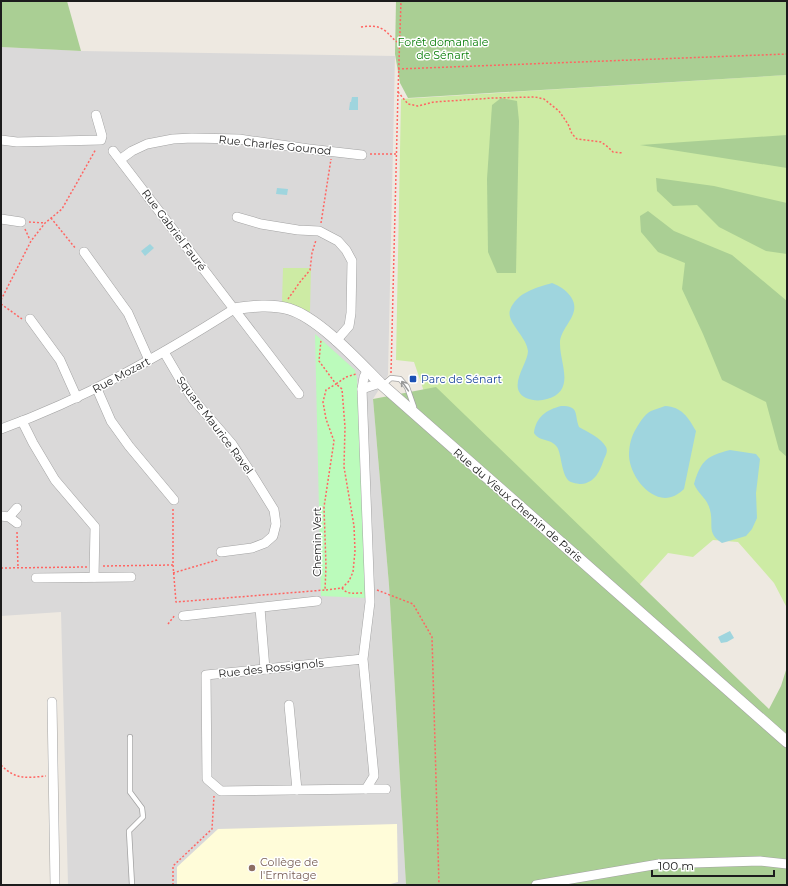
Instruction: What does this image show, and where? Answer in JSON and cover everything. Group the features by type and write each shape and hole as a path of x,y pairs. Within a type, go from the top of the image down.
{"street":[{"path":"96,115 102,136 107,145"},
{"name":"Rue Charles Gounod","path":"121,159 132,151 147,144 173,139 192,138 239,139 362,155"},
{"path":"1,140 17,142 107,145"},
{"name":"Rue Gabriel Fauré","path":"107,145 121,159 299,394"},
{"path":"237,217 298,230 319,231 338,241 346,250 352,262 351,313 349,326 336,341"},
{"path":"1,219 21,222"},
{"path":"84,252 128,313 149,360"},
{"name":"Rue du Vieux Chemin de Paris","path":"234,309 255,306 284,308 307,318 322,328 336,341 362,372 385,382 412,411 787,742"},
{"name":"Rue Mozart","path":"2,426 22,421 77,398 164,352 234,309"},
{"path":"30,319 60,360 77,398"},
{"name":"Square Maurice Ravel","path":"164,352 193,399 232,444 274,510 276,524 273,536 265,543 252,548 222,552"},
{"path":"362,372 364,377 362,389 370,590 370,602 363,659 374,776 366,789"},
{"path":"362,389 385,382"},
{"path":"96,388 115,427 174,500"},
{"path":"22,421 55,480 95,527 94,578"},
{"path":"17,508 5,516 17,523"},
{"path":"36,578 131,577"},
{"path":"183,616 317,601"},
{"path":"260,608 265,669"},
{"name":"Rue des Rossignols","path":"215,786 207,779 206,675 363,659"},
{"path":"52,702 55,885"},
{"path":"290,705 297,790"},
{"path":"215,786 222,791 386,789"},
{"path":"536,885 659,864 760,861 787,864"}],"lane":[{"path":"385,382 400,379 407,387 414,407 412,411"},
{"path":"130,737 130,792 142,808 143,817 129,831 132,885"}],"path":[{"path":"385,382 396,154 401,1"},
{"path":"361,27 376,26 385,30 394,41 399,43"},
{"path":"398,68 787,54"},
{"path":"398,92 408,104 418,106 434,102 493,98 535,97 544,99 559,111 568,124 572,134 578,138 601,142 613,152 623,153"},
{"path":"1,300 31,241 45,223 62,209 107,145"},
{"path":"284,308 285,303 292,292 310,270 312,253 319,231 332,152"},
{"path":"362,155 396,154"},
{"path":"51,218 77,250 84,252"},
{"path":"21,222 45,223"},
{"path":"21,222 31,241"},
{"path":"1,304 26,322 30,319"},
{"path":"322,328 319,361 336,384 342,389 345,427 344,467 354,526 355,551 353,572 349,581 342,588 325,590"},
{"path":"336,384 346,377 362,372"},
{"name":"Chemin Vert","path":"174,500 173,573 176,602 325,590 326,566 324,507 334,441 326,419 323,402 326,390 336,384"},
{"path":"17,523 18,568"},
{"path":"173,573 217,560 222,552"},
{"path":"342,588 344,592 350,594 370,590 413,604 432,637 439,885"},
{"path":"1,765 15,776 25,778 54,776"},
{"path":"173,885 172,866 212,829 215,786"}],"shaded area":[{"path":"1,47 81,51 395,56 388,375 373,399 389,585 406,885 68,885 61,612 1,616"},
{"path":"397,824 398,882 387,885 177,885 177,867 218,829"}],"green space":[{"path":"1,1 67,1 81,51 1,47"},
{"name":"Forêt domaniale de Sénart","path":"396,1 787,1 787,75 408,98 400,83 395,54"},
{"path":"787,75 787,608 774,583 738,542 713,540 693,557 668,553 631,594 434,421 414,362 396,360 401,99"},
{"path":"501,98 517,101 519,121 516,273 497,273 488,252 487,179 492,105"},
{"path":"787,135 787,168 640,145"},
{"path":"656,178 714,186 787,203 787,254 766,251 719,227 697,205 673,206 657,191"},
{"path":"648,211 674,231 732,255 787,301 787,457 779,450 766,402 722,380 682,289 685,263 658,252 641,232 640,216"},
{"path":"283,268 311,268 310,312 282,303"},
{"path":"315,334 355,370 357,379 366,598 321,596"},
{"path":"436,387 769,709 781,686 787,667 787,885 406,885 389,585 373,399"}],"water":[{"path":"352,97 358,97 358,110 349,110"},
{"path":"277,188 288,189 287,195 276,194"},
{"path":"150,244 154,248 145,256 141,251"},
{"path":"552,283 567,292 574,303 573,315 563,332 560,344 564,368 564,383 561,390 556,395 545,400 534,400 526,398 520,394 518,388 518,382 528,351 524,340 511,320 510,310 517,299 522,295"},
{"path":"561,406 567,406 574,409 579,427 598,438 607,448 607,452 599,472 593,479 586,483 578,484 569,481 564,474 557,447 552,442 539,438 534,433 539,418 546,412"},
{"path":"665,406 676,408 684,414 696,431 684,489 680,493 665,498 652,494 640,483 632,470 629,456 632,437 641,420 651,411"},
{"path":"730,450 756,454 760,459 756,493 757,518 752,529 746,536 722,543 714,536 712,532 709,506 694,484 699,469 706,460 716,454"},
{"path":"730,631 734,638 727,642 721,643 718,637"}],"place":[{"name":"Parc de Sénart","path":"413,379"},
{"name":"Collège de l'Ermitage","path":"252,868"}]}
